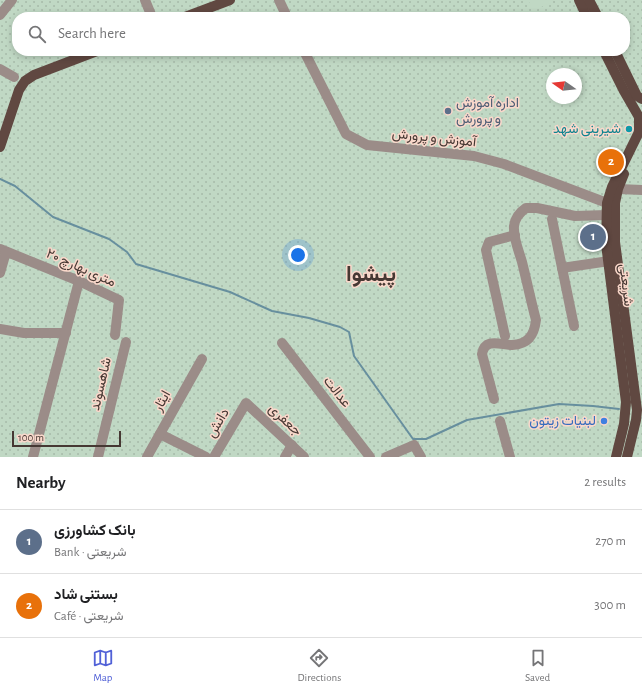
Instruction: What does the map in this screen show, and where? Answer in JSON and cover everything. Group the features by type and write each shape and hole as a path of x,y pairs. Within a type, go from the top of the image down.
{"main road":[{"path":"198,12 230,0"},
{"path":"579,0 585,12"},
{"path":"589,0 595,12"},
{"path":"1,144 19,90 25,81 34,75 84,56"},
{"path":"607,56 628,88 642,99"},
{"path":"617,56 639,120 640,136"},
{"path":"633,106 642,111"},
{"name":"شریعتی","path":"627,457 636,415 615,242 615,203 618,189 640,136 642,122"},
{"name":"شریعتی","path":"616,457 624,424 626,402 606,244 607,203 612,187 640,136"}],"street":[{"path":"0,15 12,0"},
{"path":"145,0 150,12"},
{"path":"279,0 285,12"},
{"name":"آموزش و پرورش","path":"307,56 346,134 367,145 474,156 504,164 607,203"},
{"path":"0,69 14,77"},
{"path":"618,189 642,190"},
{"path":"494,399 482,354 485,347 494,342 510,345 520,343 528,339 535,329 536,320 515,235 514,225 516,219 526,208 537,208 575,216 607,215"},
{"path":"552,219 574,326"},
{"path":"506,336 486,250 489,242 515,235"},
{"path":"0,273 3,250"},
{"name":"۲۰ متری بهارچ","path":"3,250 79,281 119,300 115,334"},
{"path":"562,268 609,261"},
{"path":"33,457 79,281"},
{"path":"0,329 24,333 66,333"},
{"name":"شاهسوند","path":"98,457 126,342"},
{"name":"عدالت","path":"282,343 370,457"},
{"name":"ایثار","path":"147,457 202,359"},
{"name":"جعفری","path":"246,403 304,457"},
{"name":"دانش","path":"214,457 246,403"},
{"path":"500,421 510,457"},
{"path":"160,434 206,457"},
{"path":"285,457 292,445"},
{"path":"386,457 414,445 421,457"}],"green space":[{"path":"0,0 642,0 642,457 0,457"},
{"path":"528,0 554,0 534,11"}],"waterway":[{"path":"0,179 15,186 53,217 109,239 127,252 136,264 230,292 272,311 309,318 340,327 349,332 354,356 413,439 426,439 467,420 559,404 619,409"}],"place":[{"name":"اداره آموزش و پرورش","path":"448,111"},
{"name":"شیرینی شهد","path":"629,129"},
{"name":"بستنی شاد","path":"611,162"},
{"name":"بانک کشاورزی","path":"593,237"},
{"name":"لبنیات زیتون","path":"604,421"}],"district":[{"name":"پیشوا","path":"371,274"}]}
